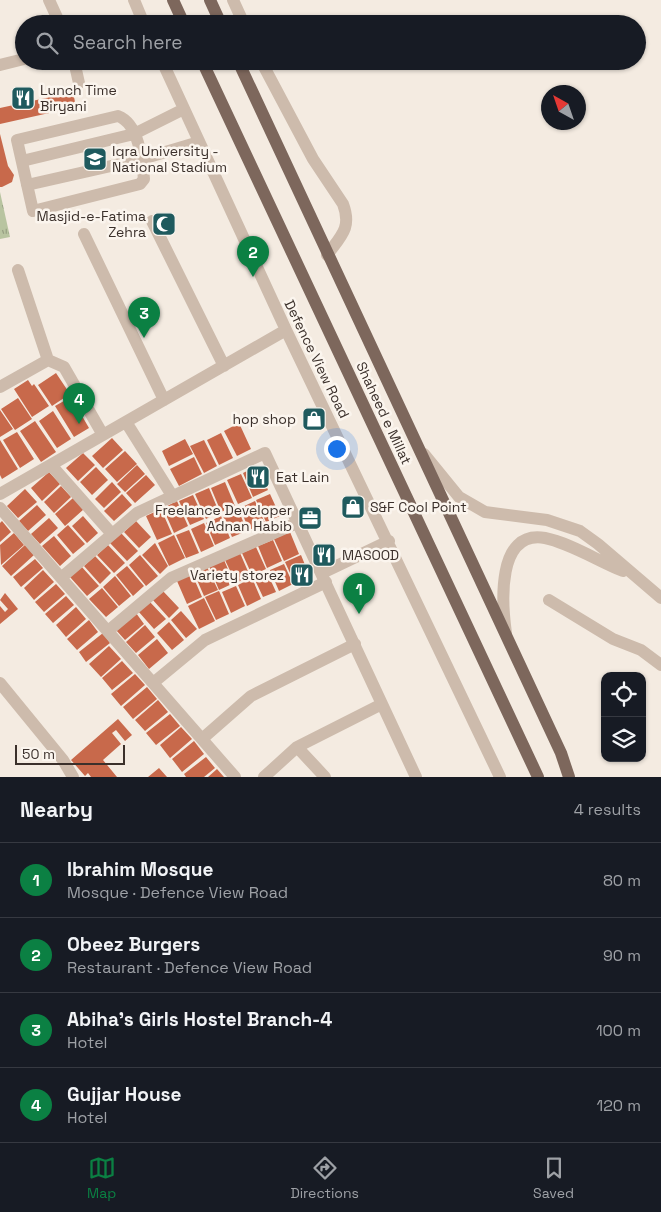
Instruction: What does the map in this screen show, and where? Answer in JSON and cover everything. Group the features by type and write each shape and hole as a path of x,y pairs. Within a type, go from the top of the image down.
{"main road":[{"path":"173,0 180,15"},
{"path":"210,0 217,15"},
{"name":"Shaheed e Millat","path":"206,70 538,777"},
{"name":"Shaheed e Millat","path":"242,70 560,753 569,777"},
{"path":"560,753 574,777"}],"street":[{"path":"49,0 56,15"},
{"path":"134,0 140,15"},
{"path":"233,0 240,15"},
{"path":"0,65 15,61"},
{"path":"76,70 79,83"},
{"name":"Defence View Road","path":"166,70 286,330 500,777"},
{"path":"267,70 313,159 343,204 346,212 347,225 327,255"},
{"path":"22,161 134,134 184,109"},
{"path":"118,116 129,122 134,134 142,159 144,179 140,184 33,211 17,140 118,116"},
{"path":"27,185 142,159 199,142"},
{"path":"152,221 224,366"},
{"path":"84,234 164,400"},
{"path":"18,270 48,360 64,367 103,435"},
{"path":"0,494 286,330"},
{"path":"0,387 48,360"},
{"path":"126,422 173,497"},
{"path":"416,444 458,497 485,512 547,520 580,531 661,598"},
{"path":"62,577 137,513 265,453 416,777"},
{"path":"51,465 112,534"},
{"path":"0,508 235,777"},
{"path":"108,631 170,578 297,523"},
{"path":"506,637 502,603 508,561 517,546 529,538 543,538 565,544 632,575"},
{"path":"153,683 205,640 389,542"},
{"path":"549,600 613,640 641,650 661,664"},
{"path":"202,739 251,696 355,644"},
{"path":"0,683 63,760 73,777"},
{"path":"264,777 297,747 382,704"},
{"path":"297,747 325,777"}],"green space":[{"path":"0,192 10,237 0,239"}],"building":[{"path":"73,92 76,107 0,124 0,108"},
{"path":"0,134 8,166 14,175 12,182 2,187 0,187"},
{"path":"56,373 70,394 52,406 38,385"},
{"path":"28,380 32,386 34,384 49,406 32,417 14,389"},
{"path":"71,397 89,428 74,437 55,406"},
{"path":"18,398 32,419 15,430 1,409"},
{"path":"0,410 13,429 0,437"},
{"path":"53,411 71,439 57,448 39,421"},
{"path":"35,421 56,452 41,462 20,431"},
{"path":"239,423 251,449 237,456 224,431"},
{"path":"17,432 34,459 20,468 3,440"},
{"path":"221,433 233,458 219,465 207,440"},
{"path":"112,438 123,450 103,468 92,456"},
{"path":"185,439 193,454 169,466 162,451"},
{"path":"0,440 18,469 2,479 0,475"},
{"path":"204,440 217,466 204,473 190,446"},
{"path":"125,451 137,464 117,482 105,469"},
{"path":"83,453 95,465 78,481 66,468"},
{"path":"194,457 202,474 179,486 170,469"},
{"path":"137,465 145,474 125,492 117,484"},
{"path":"257,466 268,490 253,497 243,473"},
{"path":"96,467 108,480 92,495 80,482"},
{"path":"49,472 60,484 42,501 31,488"},
{"path":"241,474 252,498 238,504 227,480"},
{"path":"146,475 155,485 135,503 126,493"},
{"path":"112,482 121,492 104,508 95,499"},
{"path":"225,482 235,506 221,512 211,488"},
{"path":"61,486 71,497 54,513 44,502"},
{"path":"209,488 219,512 206,519 195,494"},
{"path":"25,489 37,502 18,518 7,506"},
{"path":"122,494 132,505 114,521 104,511"},
{"path":"270,494 280,516 266,522 256,500"},
{"path":"193,495 204,519 190,525 179,501"},
{"path":"73,498 84,509 65,526 55,514"},
{"path":"177,501 188,526 174,533 163,508"},
{"path":"255,501 265,523 249,530 240,508"},
{"path":"37,505 46,515 28,531 19,521"},
{"path":"161,509 172,534 157,540 146,516"},
{"path":"238,509 247,531 232,537 223,516"},
{"path":"83,516 98,533 87,543 72,526"},
{"path":"221,516 230,538 215,545 206,523"},
{"path":"49,518 58,528 40,544 31,534"},
{"path":"2,521 11,532 0,542 0,523"},
{"path":"136,521 151,537 139,548 124,532"},
{"path":"204,523 214,546 201,552 191,529"},
{"path":"68,525 85,544 73,554 57,535"},
{"path":"189,530 199,553 186,558 176,535"},
{"path":"290,532 299,554 284,561 274,539"},
{"path":"14,533 24,545 1,565 0,545"},
{"path":"121,533 138,551 127,561 110,543"},
{"path":"174,535 185,558 169,566 158,543"},
{"path":"54,536 71,556 60,566 42,546"},
{"path":"273,540 282,561 267,568 258,546"},
{"path":"155,543 168,566 160,574 142,555"},
{"path":"25,545 34,555 11,576 2,566"},
{"path":"108,545 125,563 114,573 97,555"},
{"path":"256,547 266,569 252,575 242,553"},
{"path":"240,553 250,576 236,583 225,560"},
{"path":"140,555 158,576 146,586 129,565"},
{"path":"301,555 310,577 295,584 285,562"},
{"path":"95,556 111,573 100,584 84,566"},
{"path":"35,559 43,568 21,587 13,577"},
{"path":"224,560 234,583 219,590 209,566"},
{"path":"284,564 293,584 279,591 270,570"},
{"path":"81,566 99,586 87,596 70,577"},
{"path":"127,566 144,586 133,596 116,575"},
{"path":"207,567 218,590 204,596 194,573"},
{"path":"43,570 54,582 34,600 24,588"},
{"path":"267,572 276,592 263,597 254,578"},
{"path":"192,574 202,597 187,604 177,581"},
{"path":"115,576 131,596 119,606 103,587"},
{"path":"252,578 261,599 247,606 238,585"},
{"path":"56,584 65,594 44,612 35,602"},
{"path":"236,586 245,606 231,613 222,592"},
{"path":"102,588 118,607 106,617 89,599"},
{"path":"162,590 179,608 169,618 152,599"},
{"path":"219,591 229,614 216,620 205,597"},
{"path":"5,593 18,609 0,624 0,606 5,612 8,609 0,600"},
{"path":"66,596 74,605 53,623 45,614"},
{"path":"204,598 215,621 199,629 188,606"},
{"path":"149,601 166,619 154,629 138,611"},
{"path":"76,607 86,619 66,637 56,625"},
{"path":"181,611 197,629 186,638 171,620"},
{"path":"136,613 144,624 125,640 116,630"},
{"path":"89,620 98,632 77,650 67,639"},
{"path":"169,622 184,640 172,650 157,633"},
{"path":"145,625 155,637 136,653 126,642"},
{"path":"103,633 110,643 86,662 79,652"},
{"path":"157,639 168,653 149,669 138,655"},
{"path":"109,646 121,659 101,677 89,664"},
{"path":"122,661 133,673 112,690 102,678"},
{"path":"135,674 145,685 121,706 111,694"},
{"path":"147,687 157,699 133,719 123,707"},
{"path":"158,700 168,712 145,731 135,720"},
{"path":"170,714 180,726 156,745 146,733"},
{"path":"118,719 132,735 125,741 116,730 112,733 121,744 103,760 117,777 91,777 88,773 85,776 71,760"},
{"path":"181,727 192,739 170,758 160,745"},
{"path":"194,741 204,754 182,772 172,759"},
{"path":"206,757 215,768 204,777 186,777 184,774"},
{"path":"159,768 167,777 148,777"},
{"path":"217,769 224,777 208,777"}],"place":[{"name":"Lunch Time Biryani","path":"23,98"},
{"name":"Iqra University - National Stadium","path":"95,159"},
{"name":"Masjid-e-Fatima Zehra","path":"164,224"},
{"name":"Obeez Burgers","path":"253,277"},
{"name":"Abiha's Girls Hostel Branch-4","path":"144,338"},
{"name":"hop shop","path":"314,419"},
{"name":"Gujjar House","path":"79,424"},
{"name":"Eat Lain","path":"258,477"},
{"name":"S&F Cool Point","path":"353,507"},
{"name":"Freelance Developer Adnan Habib","path":"310,518"},
{"name":"MASOOD","path":"324,555"},
{"name":"Variety storez","path":"302,575"},
{"name":"Ibrahim Mosque","path":"359,614"}]}
